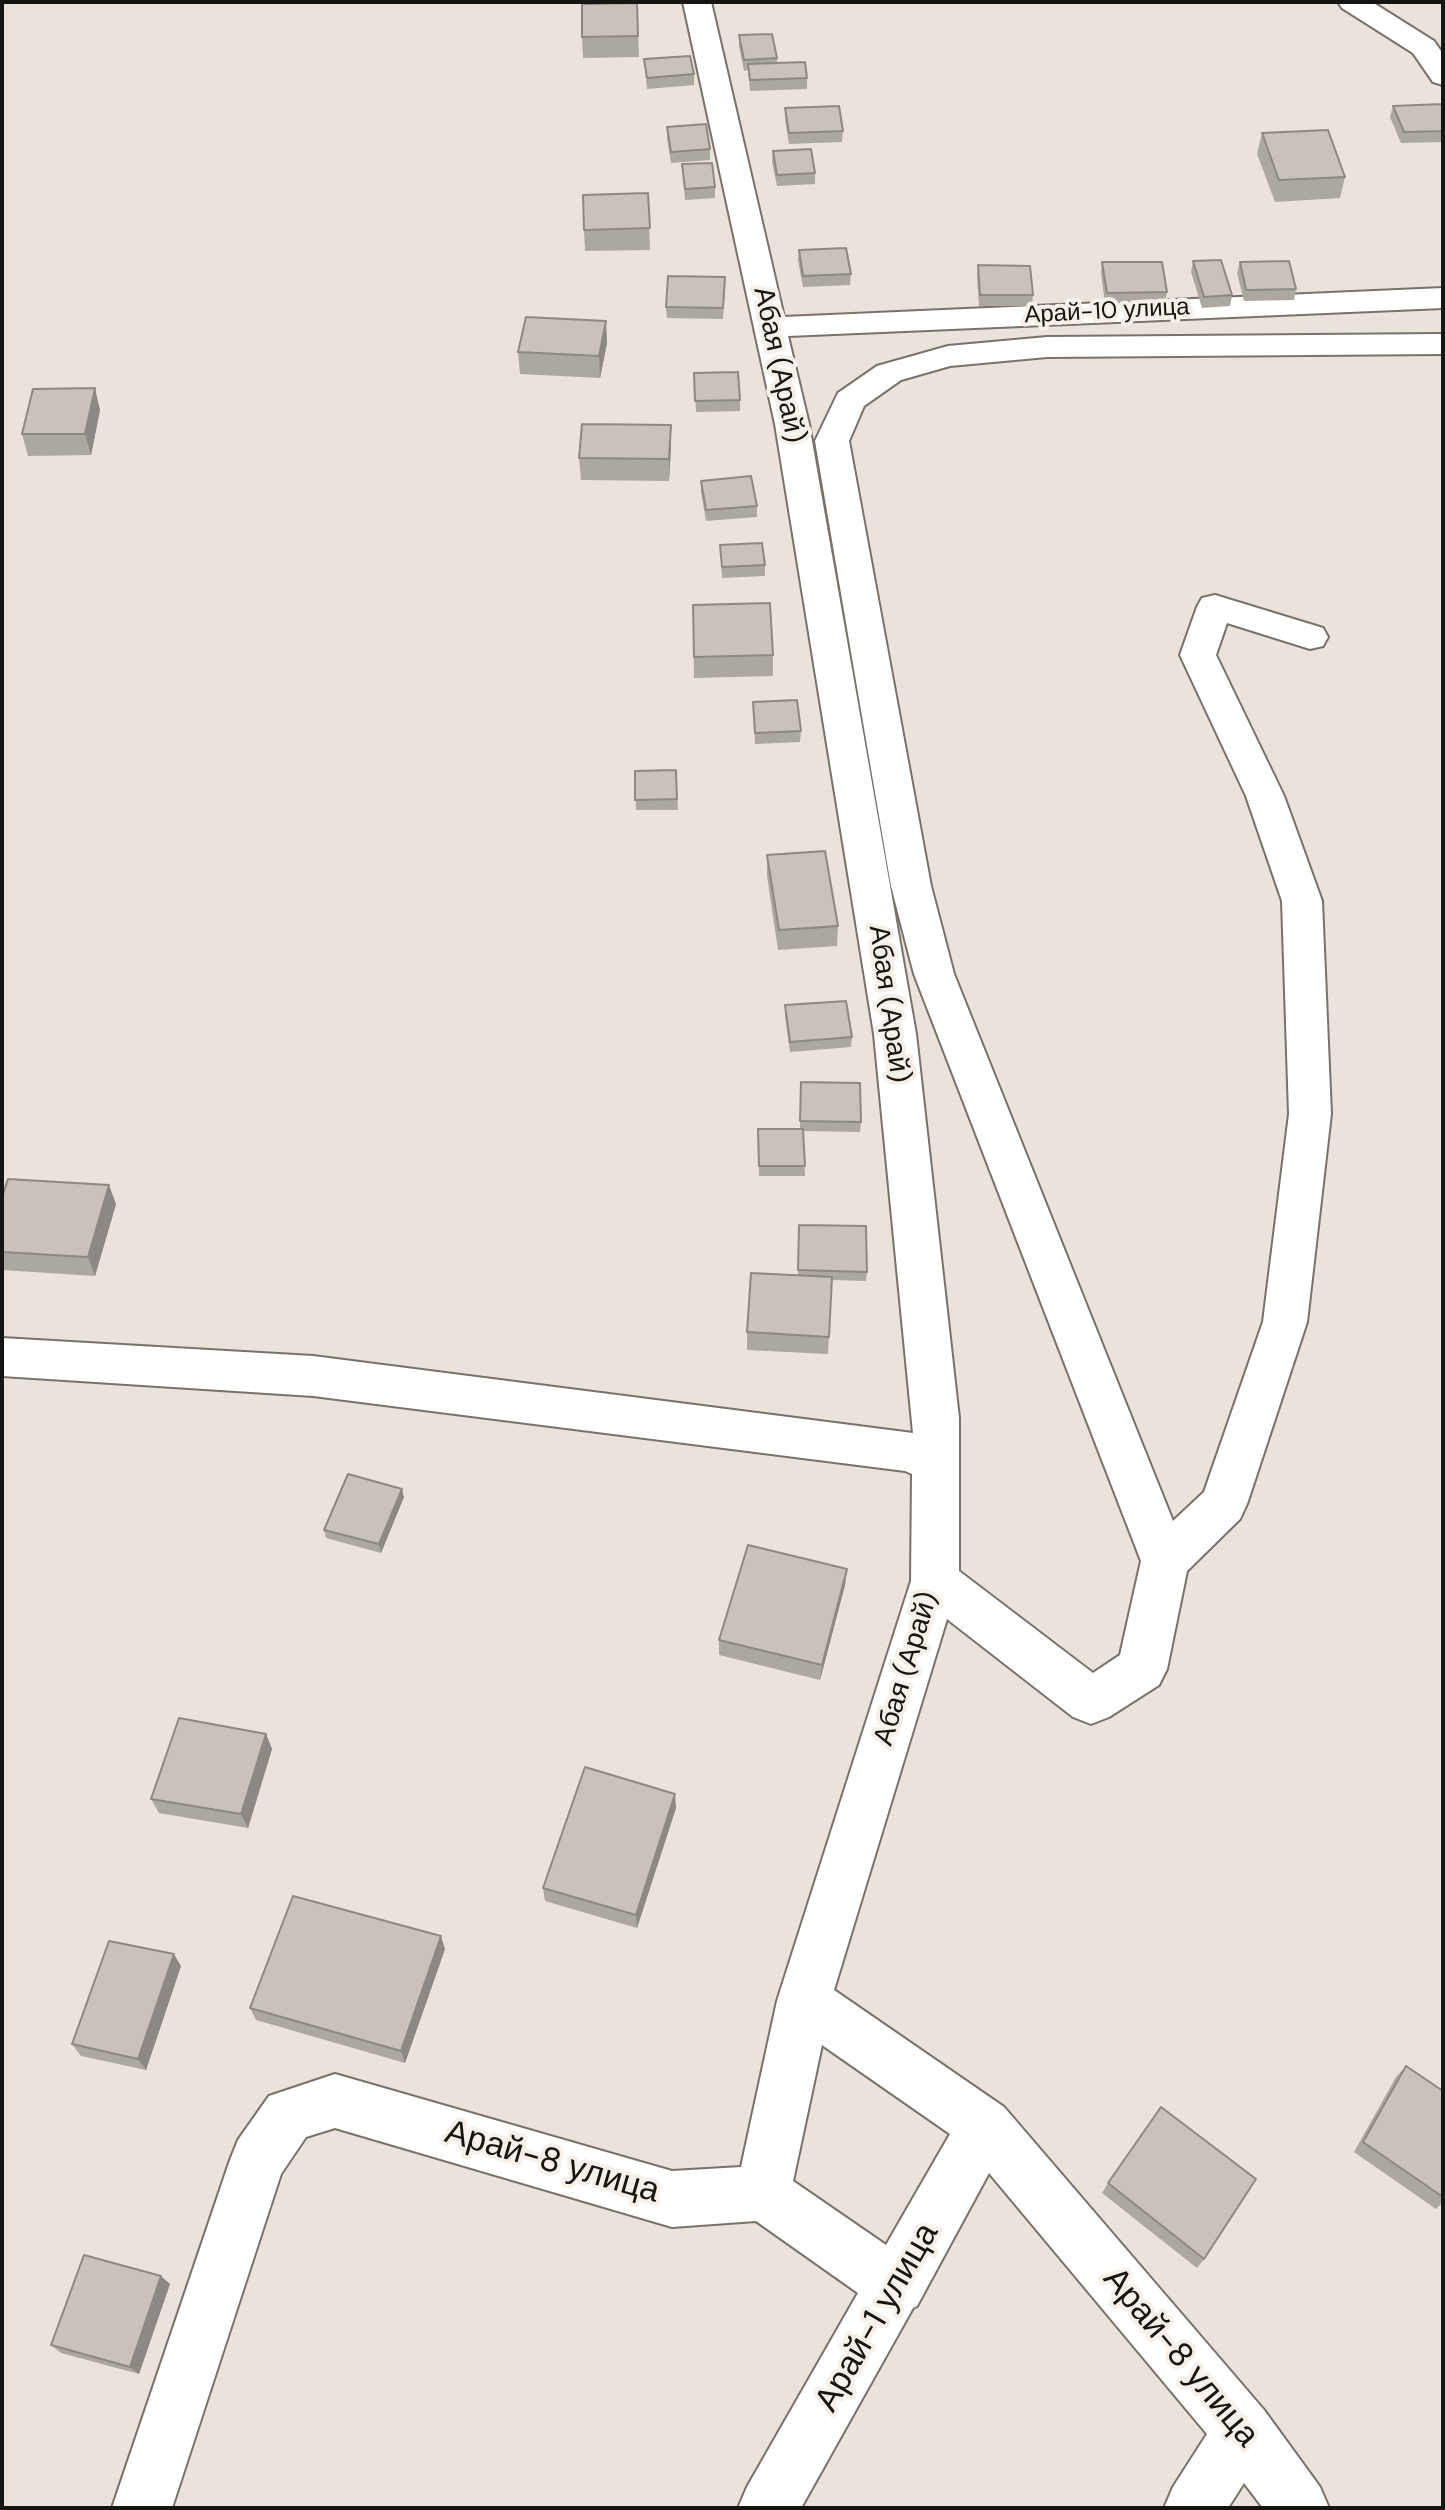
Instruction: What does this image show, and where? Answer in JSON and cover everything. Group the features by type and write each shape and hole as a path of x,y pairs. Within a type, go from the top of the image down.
{"street":[{"name":"Абая (Арай)","path":"697,2 792,424 895,1034 936,1418 935,1581 804,2001"},
{"path":"1352,2 1424,47 1443,76"},
{"name":"Арай-10 улица","path":"770,327 1443,298"},
{"path":"1165,1561 934,974 911,886 832,441 850,400 889,373 948,356 1047,347 1443,344"},
{"path":"935,1581 1091,1701 1142,1669 1165,1561 1223,1504 1285,1322 1310,1114 1302,901 1265,796 1198,655 1215,607 1310,637"},
{"path":"2,1357 313,1376 905,1451 936,1461"},
{"path":"804,2001 763,2193 897,2286"},
{"name":"Арай-8 улица","path":"804,2001 985,2126 1243,2431 1299,2508"},
{"name":"Арай-8 улица","path":"142,2508 258,2160 288,2115 335,2101 672,2199 763,2193"},
{"name":"Арай-1 улица","path":"768,2508 897,2286 985,2126"},
{"path":"1194,2508 1243,2431"}],"building":[{"path":"637,3 638,36 582,37 582,4"},
{"path":"772,34 777,58 744,60 739,35"},
{"path":"690,56 694,74 647,78 644,59"},
{"path":"805,62 807,78 750,80 748,64"},
{"path":"1442,104 1443,131 1404,132 1393,106"},
{"path":"839,106 843,131 789,133 785,108"},
{"path":"706,124 710,149 671,152 667,127"},
{"path":"1328,130 1345,177 1279,180 1262,133"},
{"path":"811,149 815,173 777,175 773,151"},
{"path":"712,163 715,187 685,189 682,164"},
{"path":"648,193 650,228 584,230 583,195"},
{"path":"846,248 851,274 803,276 799,250"},
{"path":"1221,260 1232,295 1204,297 1193,261"},
{"path":"1289,261 1296,289 1246,290 1240,262"},
{"path":"1102,262 1162,262 1167,292 1107,293"},
{"path":"978,265 1030,266 1033,295 980,295"},
{"path":"668,276 725,277 723,308 666,307"},
{"path":"526,317 606,321 599,356 518,352"},
{"path":"738,372 740,400 695,401 694,373"},
{"path":"95,388 85,434 22,434 33,389"},
{"path":"582,424 671,425 669,459 579,458"},
{"path":"751,476 757,506 706,510 701,481"},
{"path":"762,543 765,565 722,567 720,545"},
{"path":"770,603 773,655 694,657 693,605"},
{"path":"797,700 801,731 755,733 753,702"},
{"path":"676,770 677,799 635,800 635,771"},
{"path":"825,851 838,926 779,930 767,855"},
{"path":"846,1001 852,1037 790,1042 785,1005"},
{"path":"801,1082 860,1083 861,1122 800,1121"},
{"path":"758,1129 803,1129 805,1166 759,1166"},
{"path":"8,1179 109,1185 88,1257 2,1252 2,1197"},
{"path":"799,1225 866,1226 867,1272 798,1270"},
{"path":"751,1273 832,1277 829,1337 747,1332"},
{"path":"348,1474 402,1489 379,1544 324,1530"},
{"path":"748,1545 847,1569 822,1665 719,1640"},
{"path":"179,1718 266,1734 241,1814 151,1799"},
{"path":"585,1767 675,1794 636,1915 543,1888"},
{"path":"293,1896 441,1936 401,2051 250,2008"},
{"path":"109,1941 174,1954 138,2059 72,2044"},
{"path":"1406,2066 1443,2091 1443,2197 1363,2142"},
{"path":"1161,2107 1256,2179 1204,2259 1108,2183"},
{"path":"84,2255 161,2276 130,2367 51,2345"}]}
